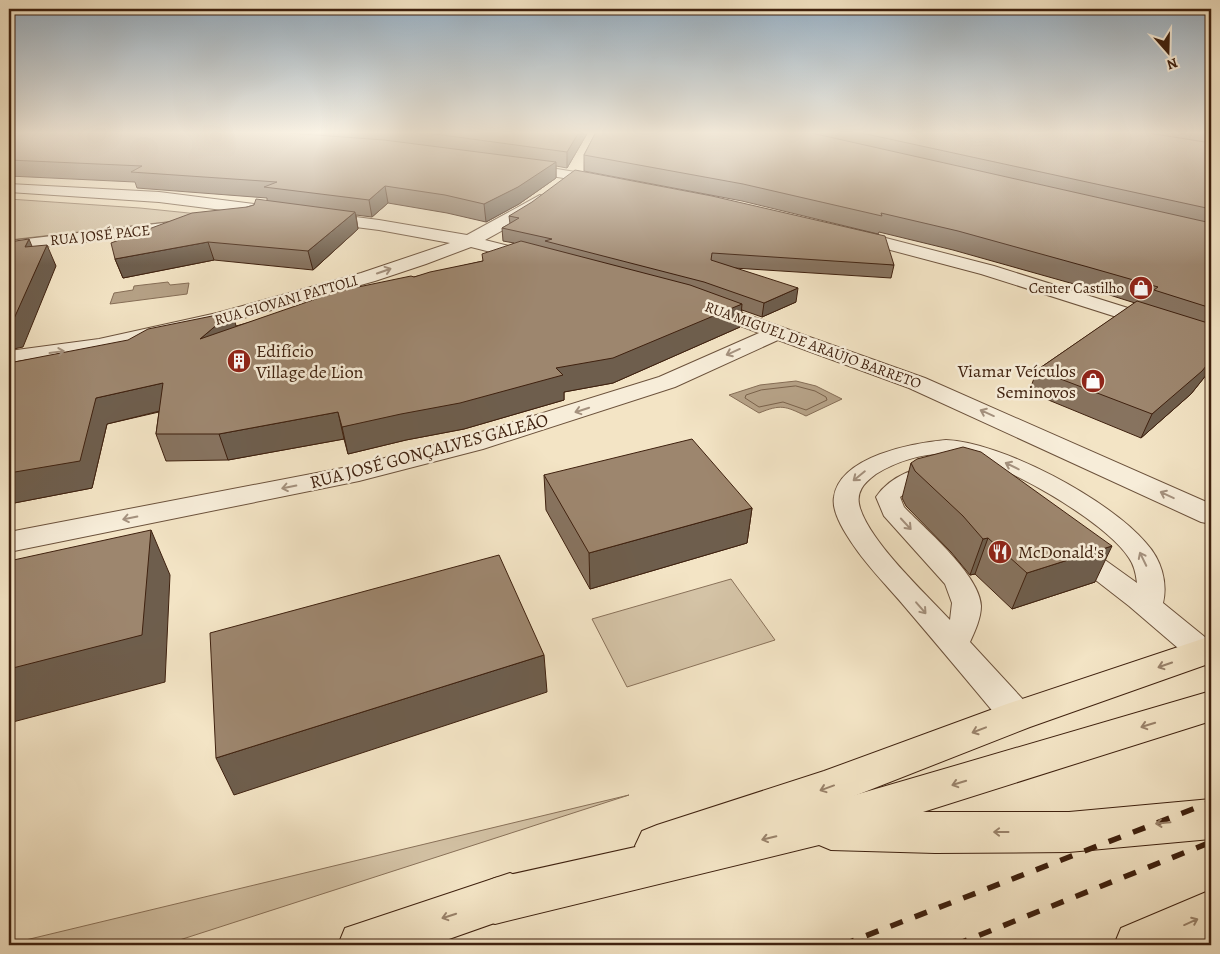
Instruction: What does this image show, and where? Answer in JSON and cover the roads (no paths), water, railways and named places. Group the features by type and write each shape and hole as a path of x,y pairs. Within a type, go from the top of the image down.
{"main road":[{"path":"362,945 824,790 1017,716 1207,651"},
{"path":"495,901 807,829 1211,706"},
{"path":"807,829 935,833 1069,832 1211,819"},
{"path":"1138,945 1211,913"}],"street":[{"name":"RUA GIOVANI PATTOLI","path":"9,358 97,346 204,323 280,303 373,275 470,241 498,227 555,188 568,177"},
{"path":"597,177 618,184"},
{"path":"9,188 159,197 279,211 379,225 470,241 548,262"},
{"path":"228,221 248,219 279,211"},
{"name":"RUA JOSÉ PACE","path":"9,246 200,224"},
{"path":"833,229 977,267 1068,294 1211,341"},
{"name":"RUA MIGUEL DE ARAÚJO BARRETO","path":"686,300 917,383 1211,515"},
{"name":"RUA JOSÉ GONÇALVES GALEÃO","path":"9,542 359,473 474,443 666,382 778,332"}],"lane":[{"path":"1017,716 866,544 850,516 846,496 853,479 871,466 904,455 947,447 975,452 1008,464 1052,486 1106,520 1138,550 1145,562 1150,579 1151,594 1148,606"},
{"path":"954,646 968,602 963,588 893,510 888,496 890,491 899,485 931,474 956,472 972,476"},
{"path":"1053,534 1207,651"}],"water":[{"path":"168,282 170,285 189,283 187,294 110,304 114,293 133,290 134,286"},
{"path":"796,381 816,386 842,399 806,416 783,407 759,413 729,395 760,385"}],"railway":[{"path":"842,945 1211,802"},
{"path":"955,945 1211,842"}],"place":[{"name":"Center Castilho","path":"1141,288"},
{"name":"Edifício Village de Lion","path":"239,361"},
{"name":"Viamar Veículos Seminovos","path":"1093,381"},
{"name":"McDonald's","path":"1000,552"}]}
